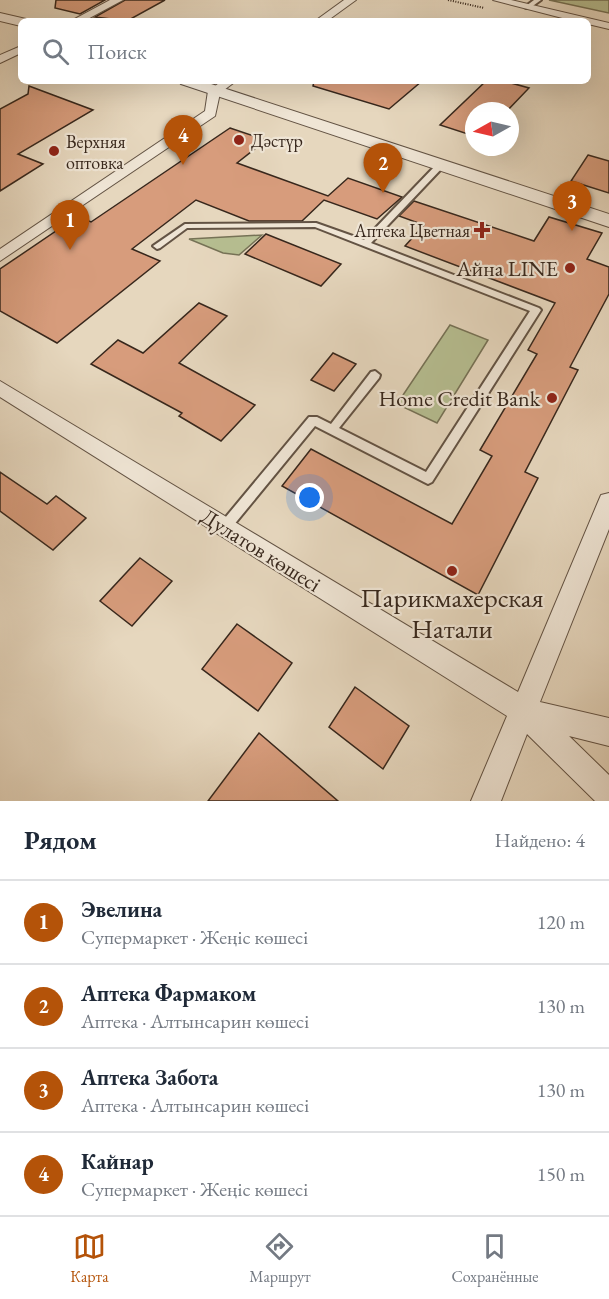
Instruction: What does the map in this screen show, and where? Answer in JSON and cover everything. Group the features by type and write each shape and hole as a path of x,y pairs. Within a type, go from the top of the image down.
{"street":[{"path":"82,18 118,0"},
{"path":"324,18 351,0"},
{"path":"498,0 575,18"},
{"path":"0,17 18,21"},
{"path":"591,22 609,26"},
{"path":"0,60 18,51"},
{"path":"194,84 609,221"},
{"path":"0,256 211,113 214,92 226,84"},
{"name":"Дулатов көшесі","path":"0,388 524,711 609,795"},
{"path":"486,801 609,502"},
{"name":"Дулатов көшесі","path":"524,711 609,732"}],"lane":[{"path":"528,7 538,0"},
{"path":"365,244 440,166"},
{"path":"158,246 185,226 316,225 536,310 428,479 313,420 224,528"},
{"path":"332,430 375,375"}],"green space":[{"path":"549,0 609,0 609,13"},
{"path":"262,235 239,255 223,253 189,239"},
{"path":"450,325 488,340 437,423 397,404"}],"building":[{"path":"56,0 105,0 80,14 55,8"},
{"path":"125,0 165,0 132,18 95,17"},
{"path":"313,84 418,84 389,109 313,86"},
{"path":"483,84 515,84 529,88 516,102 465,102 465,133 440,125"},
{"path":"29,86 93,110 18,154 43,164 0,191 0,109 28,94"},
{"path":"230,128 266,140 237,163 328,196 348,178 402,197 377,219 324,200 302,221 249,221 196,200 132,249 160,261 57,343 0,311 0,269 78,216 91,222"},
{"path":"588,155 609,161 609,193 571,181"},
{"path":"414,201 534,241 549,217 602,233 587,259 609,267 609,294 570,367 578,370 525,472 538,478 478,595 282,486 311,449 452,524 492,456 480,450 537,354 528,350 555,303 405,246 424,225 399,216"},
{"path":"266,234 341,264 321,286 245,254"},
{"path":"199,303 227,316 179,363 255,405 221,441 179,416 182,413 91,364 118,340 143,353"},
{"path":"333,353 356,364 334,391 311,380"},
{"path":"0,472 47,504 56,496 86,518 53,550 0,511"},
{"path":"140,558 172,581 132,626 100,601"},
{"path":"237,624 292,663 258,711 202,669"},
{"path":"355,687 409,726 383,769 329,727"},
{"path":"259,733 338,801 208,801"}],"place":[{"name":"Дәстүр","path":"239,140"},
{"name":"Верхняя оптовка","path":"54,151"},
{"name":"Кайнар","path":"183,165"},
{"name":"Аптека Фармаком","path":"383,193"},
{"name":"Аптека Цветная","path":"482,230"},
{"name":"Аптека Забота","path":"572,231"},
{"name":"Эвелина","path":"70,250"},
{"name":"Айна LINE","path":"570,268"},
{"name":"Home Credit Bank","path":"552,398"},
{"name":"Парикмахерская Натали","path":"452,571"}]}
